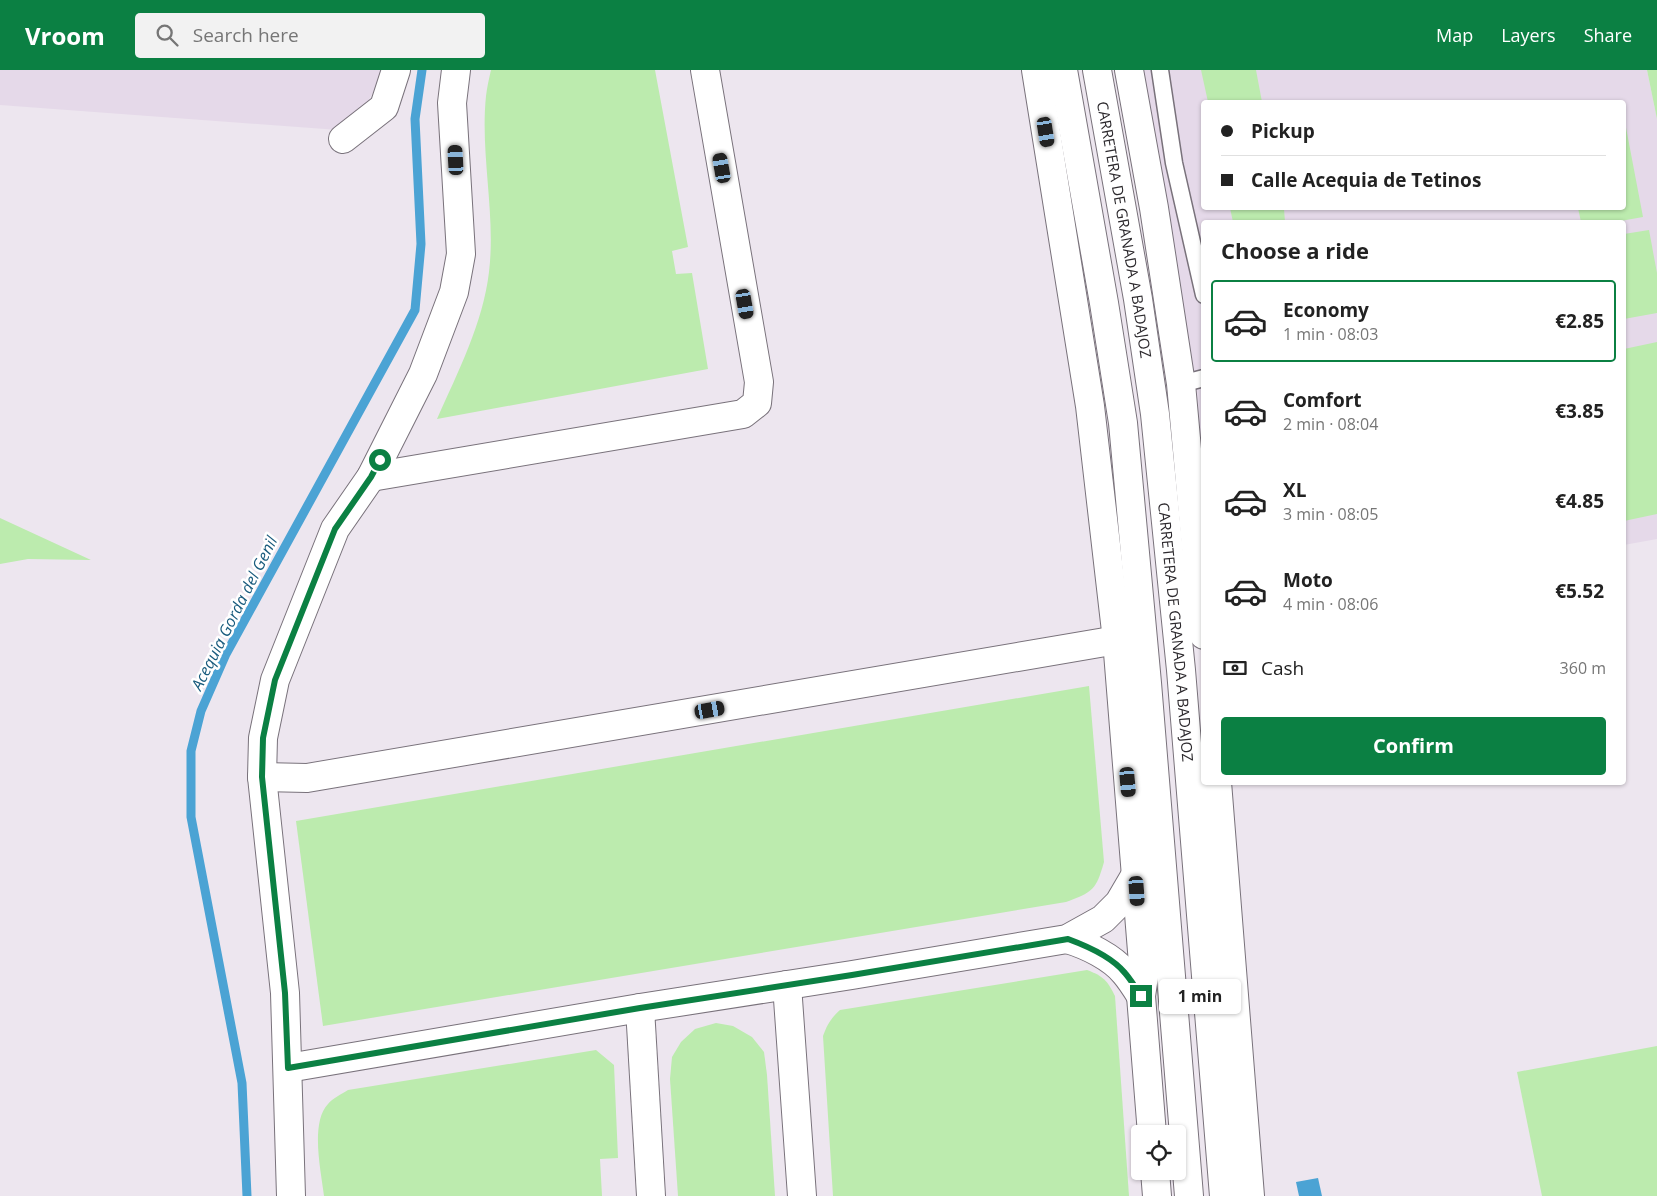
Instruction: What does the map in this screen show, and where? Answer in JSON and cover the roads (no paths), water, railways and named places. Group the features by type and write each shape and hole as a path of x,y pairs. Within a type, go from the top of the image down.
{"main road":[{"path":"343,139 384,107 396,70"},
{"path":"291,1196 285,993 262,777 263,738 275,680 335,529 371,477 423,374 454,292 461,254 452,103 456,70"},
{"path":"371,477 743,414 757,403 759,382 705,70"},
{"path":"1036,70 1090,406 1117,640 1144,976 1141,996 1151,1125"},
{"path":"1063,70 1123,423 1147,683 1189,1196"},
{"name":"CARRETERA DE GRANADA A BADAJOZ","path":"1097,70 1138,300 1156,414 1182,680 1224,1196"},
{"path":"1129,70 1154,208 1193,381 1201,566"},
{"path":"262,777 306,778 1117,640"},
{"path":"1217,785 1250,1196"},
{"path":"288,1068 640,1008 1068,939 1103,919 1119,902 1136,874"},
{"path":"1068,939 1086,945 1125,972 1141,996"},
{"path":"787,985 802,1196"},
{"path":"640,1008 651,1196"},
{"path":"1156,1180 1158,1196"}],"lane":[{"path":"1160,70 1174,163 1201,282"}],"water":[{"path":"1318,1178 1322,1196 1299,1196 1296,1182"}],"waterway":[{"name":"Acequia Gorda del Genil","path":"247,1196 242,1083 191,817 191,751 201,711 226,654 415,310 421,244 415,119 422,70"}]}
